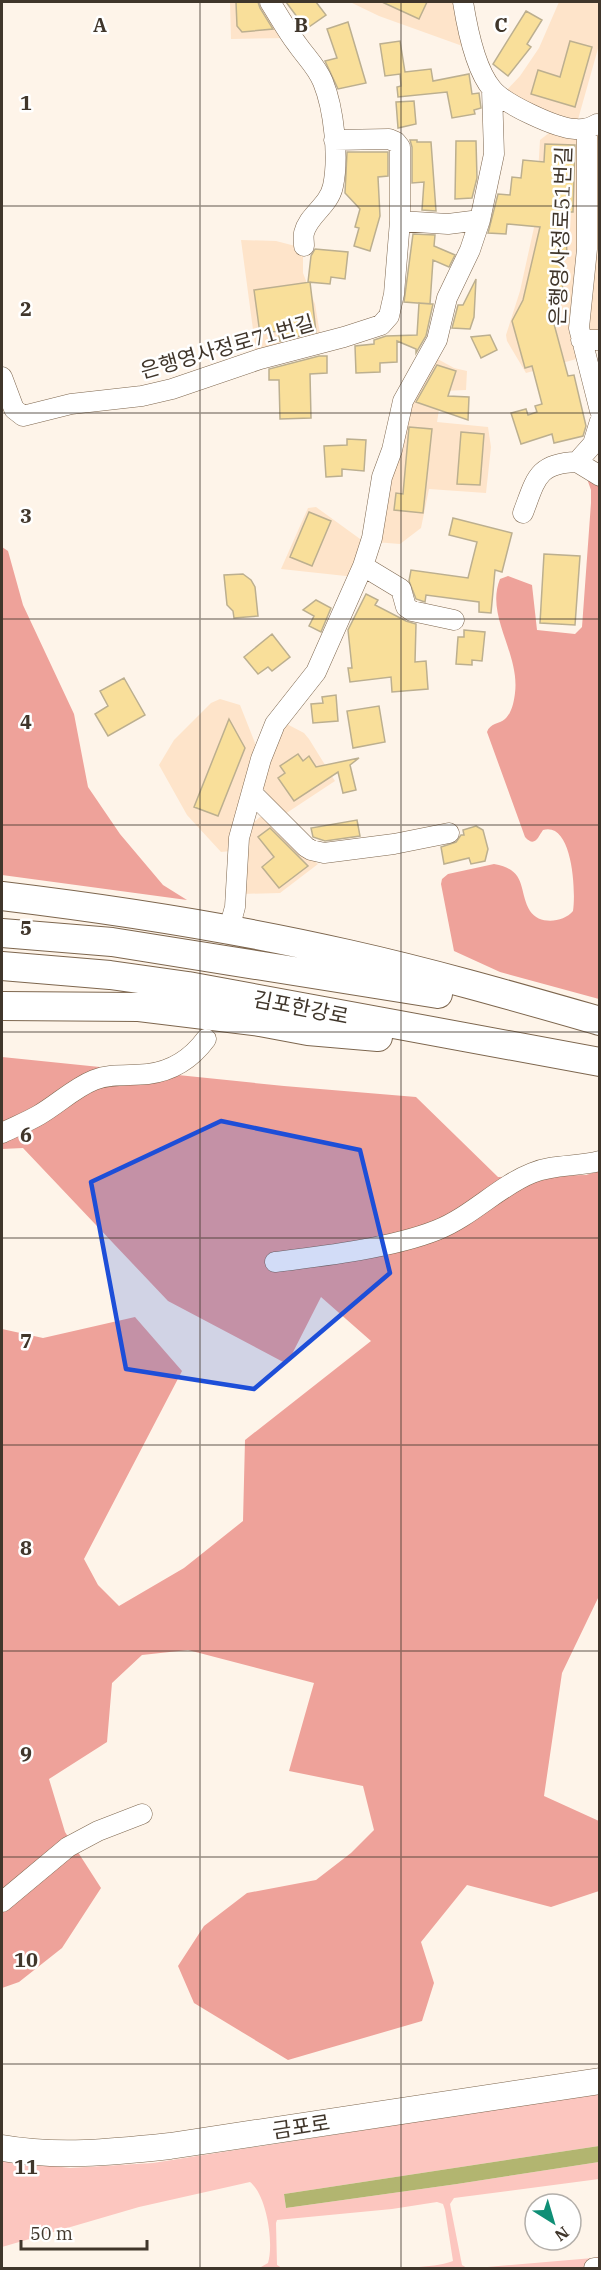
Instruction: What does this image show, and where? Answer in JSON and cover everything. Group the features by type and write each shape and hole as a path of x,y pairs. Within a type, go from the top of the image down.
{"highway":[{"path":"2,896 134,913 348,954 461,981 600,1022"},
{"name":"김포한강로","path":"2,933 112,942 198,954 600,1022"},
{"name":"김포한강로","path":"2,966 110,975 188,986 600,1062"},
{"path":"2,1006 139,1007 229,1017 308,1031 362,1037 465,1038"}],"main road":[{"name":"금포로","path":"2,2148 54,2155 159,2147 600,2081"}],"lane":[{"path":"270,2 297,44 314,64 323,82 332,122 333,188 327,202 309,221 304,232 304,246"},
{"name":"은행영사정로51번길","path":"232,918 239,838 269,737 283,712 316,672 363,566 372,538 382,477 396,435 403,401 437,340 447,298 470,250 480,220 494,154 492,90 479,66 463,2"},
{"name":"은행영사정로51번길","path":"492,90 520,109 547,121 575,129 593,126 580,312 590,340 600,411"},
{"name":"은행영사정로71번길","path":"2,377 14,409 23,416 71,404 142,396 172,389 260,359 373,328 385,321 392,307 400,221 401,155 396,142 389,139 334,140"},
{"path":"400,221 448,224 480,220"},
{"path":"578,462 593,444 600,421"},
{"path":"523,513 536,481 542,472 556,463 578,462 600,476"},
{"path":"363,566 401,589 406,607 412,611 454,620"},
{"path":"252,793 306,847 317,852 335,852 394,844 449,833"},
{"path":"2,1132 38,1116 90,1082 106,1076 151,1074 173,1067 197,1052 206,1039"},
{"path":"275,1262 317,1257 383,1244 436,1230 468,1215 530,1174 546,1168 600,1161"},
{"path":"2,1902 68,1847 98,1831 142,1814"},
{"path":"594,2268 600,2268"}],"highlighted area":[{"path":"221,1121 360,1150 390,1273 254,1389 126,1369 91,1182"}],"shaded area":[{"path":"230,2 266,2 289,38 231,39"},
{"path":"350,2 458,2 468,48 379,16"},
{"path":"559,2 599,2 599,45 577,123 557,119 504,93 520,76 539,48"},
{"path":"554,129 580,137 580,358 526,373 507,341 506,335 520,291 535,223 540,140"},
{"path":"599,131 599,336 586,335 596,135"},
{"path":"241,240 276,241 303,248 303,273 315,304 321,340 256,352"},
{"path":"434,357 454,368 467,371 466,390 442,391 437,422 488,427 491,447 486,493 429,489 421,528 400,544 375,542 404,423"},
{"path":"584,470 600,480 599,999 500,972 454,951 441,884 442,879 448,874 494,864 505,867 517,876 530,911 539,919 557,920 573,911 573,875 561,836 553,830 543,830 534,841 531,842 525,837 487,732 490,727 503,721 509,714 515,693 513,664 499,621 497,607 500,579 508,576 532,585 537,630 575,634 582,627 591,503 591,490"},
{"path":"316,507 367,544 355,577 281,569 308,508"},
{"path":"2,547 8,551 23,605 74,714 88,787 120,834 163,885 187,900 2,875"},
{"path":"220,699 240,705 259,753 231,851 221,852 187,815 159,765 174,740 211,703"},
{"path":"283,722 304,733 335,781 285,814 261,786"},
{"path":"265,816 318,864 280,893 241,894 245,844 253,823"},
{"path":"2,1057 416,1097 498,1177 586,1175 599,1171 599,1596 562,1673 544,1796 599,1821 599,1891 551,1907 467,1885 421,1942 434,1983 422,2021 288,2060 194,2003 178,1966 204,1926 247,1893 316,1880 351,1853 374,1830 363,1786 289,1771 314,1683 188,1650 142,1655 112,1683 107,1742 49,1779 65,1832 101,1888 62,1948 19,1982 2,1988 2,1329 43,1338 135,1317 182,1371 84,1559 98,1585 119,1606 184,1568 243,1521 245,1440 371,1341 321,1297 287,1364 168,1301 23,1148 2,1149"},
{"path":"599,2093 599,2146 284,2194 286,2208 599,2162 599,2179 454,2198 450,2204 462,2265 467,2268 392,2268 430,2266 453,2261 445,2210 443,2204 437,2202 392,2209 277,2220 277,2265 282,2268 159,2268 261,2267 268,2263 270,2244 268,2220 261,2197 250,2182 139,2207 2,2247 2,2160 70,2168 153,2163"},
{"path":"599,2146 599,2162 286,2208 284,2194"},
{"path":"599,2257 599,2268 476,2268 593,2258"}],"building":[{"path":"236,2 258,2 273,29 242,32 237,26"},
{"path":"286,2 316,2 326,15 306,29"},
{"path":"382,2 427,2 419,19"},
{"path":"526,11 542,20 527,44 531,47 508,76 493,64"},
{"path":"348,22 366,83 338,89 325,61 337,58 327,29"},
{"path":"400,41 405,72 431,69 433,81 469,74 472,94 479,93 481,108 474,110 475,114 452,118 447,92 398,97 397,87 401,86 400,74 385,76 380,44"},
{"path":"570,41 592,47 575,107 531,94 538,70 560,77"},
{"path":"414,101 416,124 398,128 396,102"},
{"path":"410,140 431,142 436,211 422,210 424,182 412,183"},
{"path":"456,141 476,141 477,178 472,198 455,199"},
{"path":"545,144 575,145 573,212 565,212 567,256 561,256 563,298 547,298 568,376 574,375 586,426 583,436 554,443 552,434 521,444 511,413 526,409 528,415 537,412 535,406 542,404 532,366 525,368 512,321 523,300 540,227 507,224 506,234 488,233 498,194 510,195 512,177 521,178 523,160 544,162"},
{"path":"347,152 388,152 388,176 378,177 380,216 370,251 354,246 359,228 355,227 360,209 345,193"},
{"path":"413,234 435,235 434,246 455,255 449,267 433,260 430,304 404,302"},
{"path":"315,249 348,252 345,279 331,277 330,284 308,282 311,256"},
{"path":"476,279 474,317 470,329 452,328 458,305 463,305"},
{"path":"310,282 316,332 280,341 278,331 260,334 254,290"},
{"path":"419,303 433,304 426,336 416,353 416,349 397,341 397,362 380,363 380,372 356,373 355,346 374,344 374,340 386,336 417,335"},
{"path":"490,335 497,350 481,358 471,337"},
{"path":"327,356 327,373 310,374 311,418 280,419 279,380 269,380 269,369"},
{"path":"437,365 456,371 448,396 469,397 468,420 416,402"},
{"path":"409,427 432,429 423,513 394,510 396,493 403,494"},
{"path":"461,432 484,434 480,485 457,484"},
{"path":"347,439 366,440 364,471 342,469 342,476 326,477 324,446 347,445"},
{"path":"309,512 331,521 312,566 290,557"},
{"path":"453,518 512,533 502,572 495,570 491,613 479,612 479,602 426,595 425,602 416,599 409,581 411,570 468,578 477,542 449,535"},
{"path":"544,554 580,556 575,625 540,623"},
{"path":"243,574 251,580 255,587 258,616 234,618 233,611 227,605 224,575"},
{"path":"366,594 378,600 375,605 416,624 415,662 426,661 428,689 392,692 391,677 350,682 348,668 352,668 348,630"},
{"path":"316,600 331,608 321,632 309,626 314,616 303,610"},
{"path":"464,630 485,632 482,661 472,660 472,665 456,664 458,637 464,637"},
{"path":"272,634 290,657 272,671 268,667 258,674 244,657"},
{"path":"124,678 145,715 108,736 95,714 108,706 100,691"},
{"path":"336,695 338,721 313,723 311,704 323,703 322,697"},
{"path":"379,706 385,742 353,748 347,711"},
{"path":"229,719 245,748 218,816 194,807"},
{"path":"298,754 303,761 309,756 316,767 359,758 350,765 356,790 343,793 338,772 294,801 278,778 285,773 280,766"},
{"path":"357,820 360,836 325,841 313,837 311,828"},
{"path":"476,826 483,830 488,849 485,861 471,864 469,858 444,864 441,847 456,842 461,835 464,835 463,830"},
{"path":"270,828 308,866 279,888 262,867 274,857 258,837"}],"tunnel":[{"path":"213,1003 232,918"}]}
